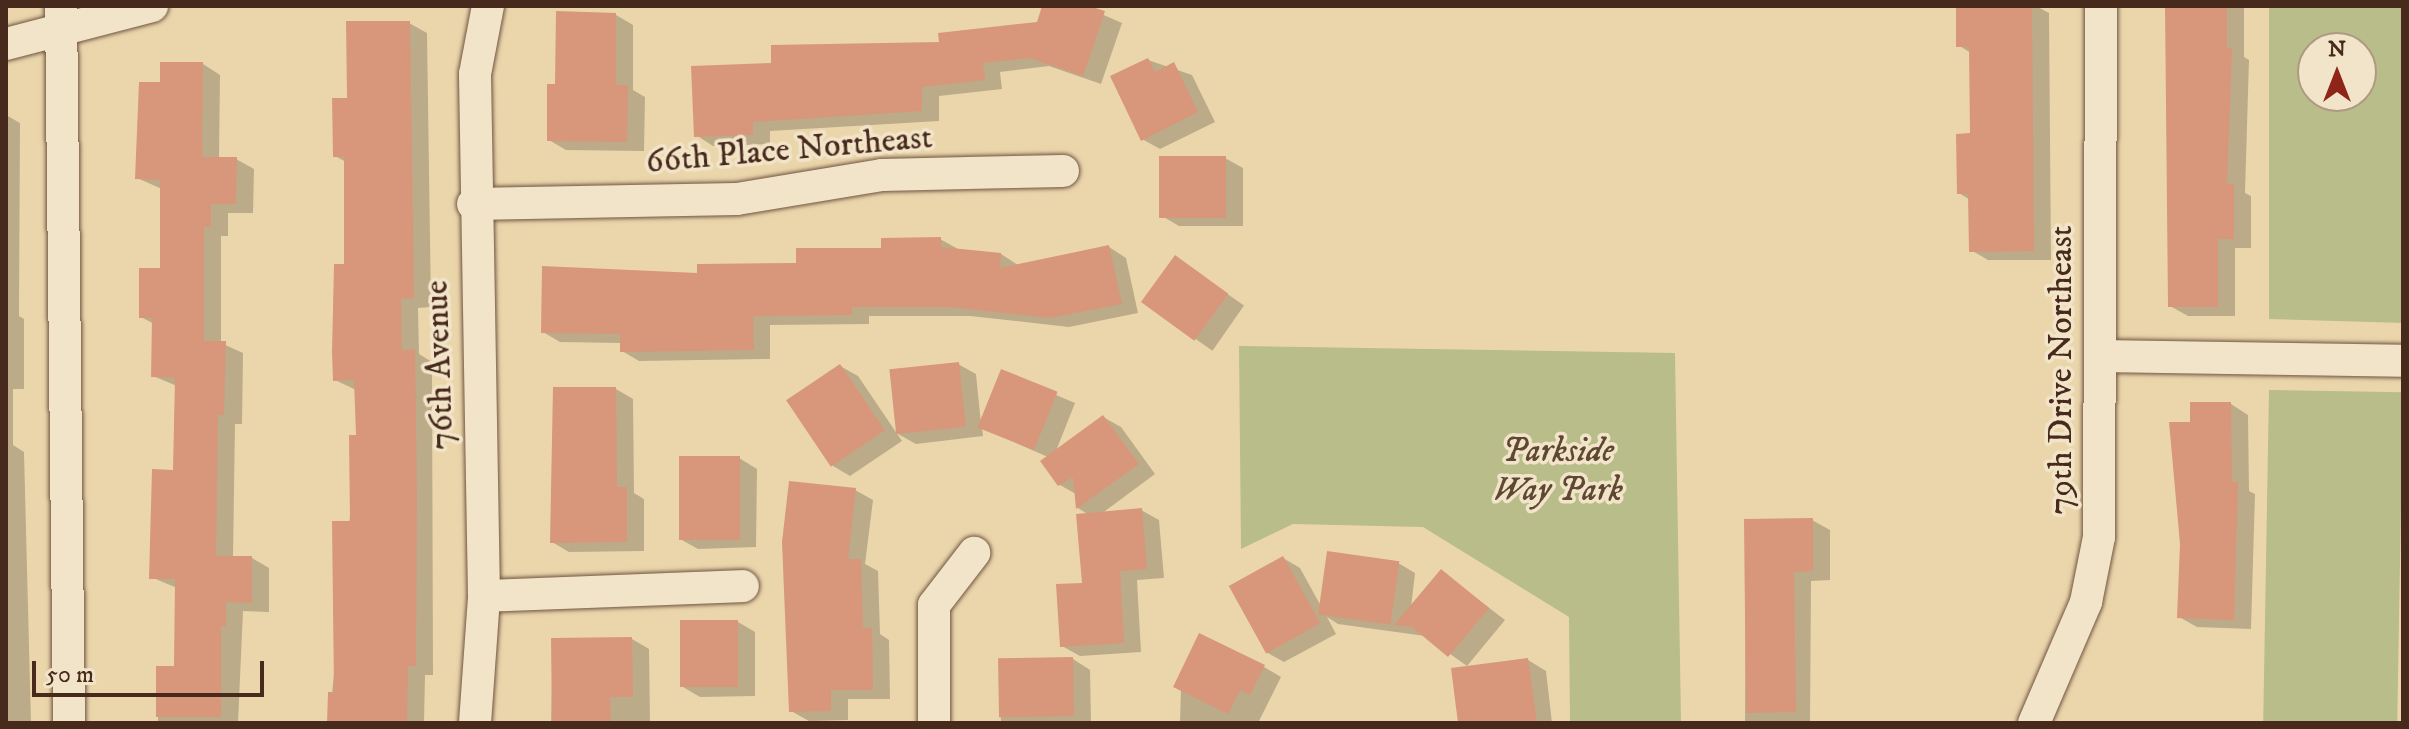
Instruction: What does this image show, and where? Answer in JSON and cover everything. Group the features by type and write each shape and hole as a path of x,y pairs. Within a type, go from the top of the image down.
{"street":[{"path":"6,44 61,18 152,6"},
{"name":"76th Avenue","path":"475,723 484,596 473,204 475,74 488,6"},
{"name":"79th Drive Northeast","path":"2034,723 2086,602 2099,537 2101,6"},
{"path":"61,18 69,723"},
{"name":"66th Place Northeast","path":"473,204 737,199 882,175 1063,171"},
{"path":"2100,356 2403,361"},
{"path":"934,723 934,605 974,553"},
{"path":"484,596 743,586"}],"green space":[{"path":"2269,6 2403,6 2403,323 2269,319"},
{"name":"Parkside Way Park","path":"1239,346 1675,353 1681,723 1570,723 1569,617 1423,527 1293,524 1241,549"},
{"path":"2269,390 2403,392 2397,723 2263,723"}],"building":[{"path":"1042,6 1089,6 1105,11 1083,76 1030,58 983,63 985,80 922,87 922,111 753,122 753,135 694,137 691,66 771,63 771,45 939,42 938,33 1037,22"},
{"path":"1956,6 2032,6 2034,251 1969,252 1968,194 1957,194 1956,134 1970,133 1969,47 1956,47"},
{"path":"2165,6 2227,6 2227,48 2232,48 2227,184 2234,184 2234,239 2218,239 2218,307 2168,307"},
{"path":"556,11 616,13 616,85 628,85 627,142 547,141 547,84 555,84"},
{"path":"346,21 410,21 414,298 401,299 402,350 415,349 417,495 416,666 408,666 407,723 327,723 328,692 334,692 332,521 350,521 349,435 356,435 354,380 333,381 332,352 334,264 344,264 344,157 333,157 332,98 347,98"},
{"path":"1148,58 1155,72 1174,62 1198,112 1141,141 1110,76"},
{"path":"160,62 203,62 202,157 237,157 236,204 211,204 211,227 204,227 204,341 226,341 224,415 218,415 216,556 252,556 252,603 226,602 226,626 221,626 221,717 156,717 156,666 174,666 175,579 149,579 152,469 173,470 175,378 151,377 152,318 139,318 139,268 160,268 160,180 135,179 139,82 160,82"},
{"path":"1159,156 1226,156 1226,218 1159,218"},
{"path":"941,237 941,247 1001,253 1000,268 1109,245 1122,304 1050,318 951,307 852,307 852,315 753,316 754,350 620,352 620,334 541,333 542,266 697,273 697,264 796,263 796,248 881,248 881,238"},
{"path":"1175,255 1228,294 1194,341 1141,302"},
{"path":"959,362 966,427 896,434 889,369"},
{"path":"840,364 885,430 831,467 786,400"},
{"path":"1001,369 1058,392 1034,450 977,427"},
{"path":"553,387 616,387 617,487 627,487 627,542 550,543"},
{"path":"2190,402 2231,402 2232,482 2238,482 2234,620 2177,618 2180,544 2169,422 2190,422"},
{"path":"1103,415 1139,464 1076,509 1073,477 1058,486 1040,461"},
{"path":"679,456 740,456 740,540 679,540"},
{"path":"789,481 856,488 848,559 861,559 863,628 872,628 873,690 831,690 831,711 789,712 782,542"},
{"path":"1142,508 1147,569 1120,571 1124,643 1060,647 1056,584 1082,583 1076,514"},
{"path":"1813,518 1813,571 1794,572 1796,712 1746,713 1744,519"},
{"path":"1327,551 1399,561 1390,625 1318,614"},
{"path":"1283,556 1320,623 1266,653 1229,586"},
{"path":"1441,569 1489,608 1448,657 1412,627 1394,625"},
{"path":"680,620 738,620 738,687 680,687"},
{"path":"1199,633 1265,665 1250,695 1240,690 1228,714 1173,687"},
{"path":"632,637 633,697 610,697 611,723 552,723 551,638"},
{"path":"1073,657 1074,716 999,717 998,658"},
{"path":"1528,658 1537,723 1458,723 1451,668"}]}
